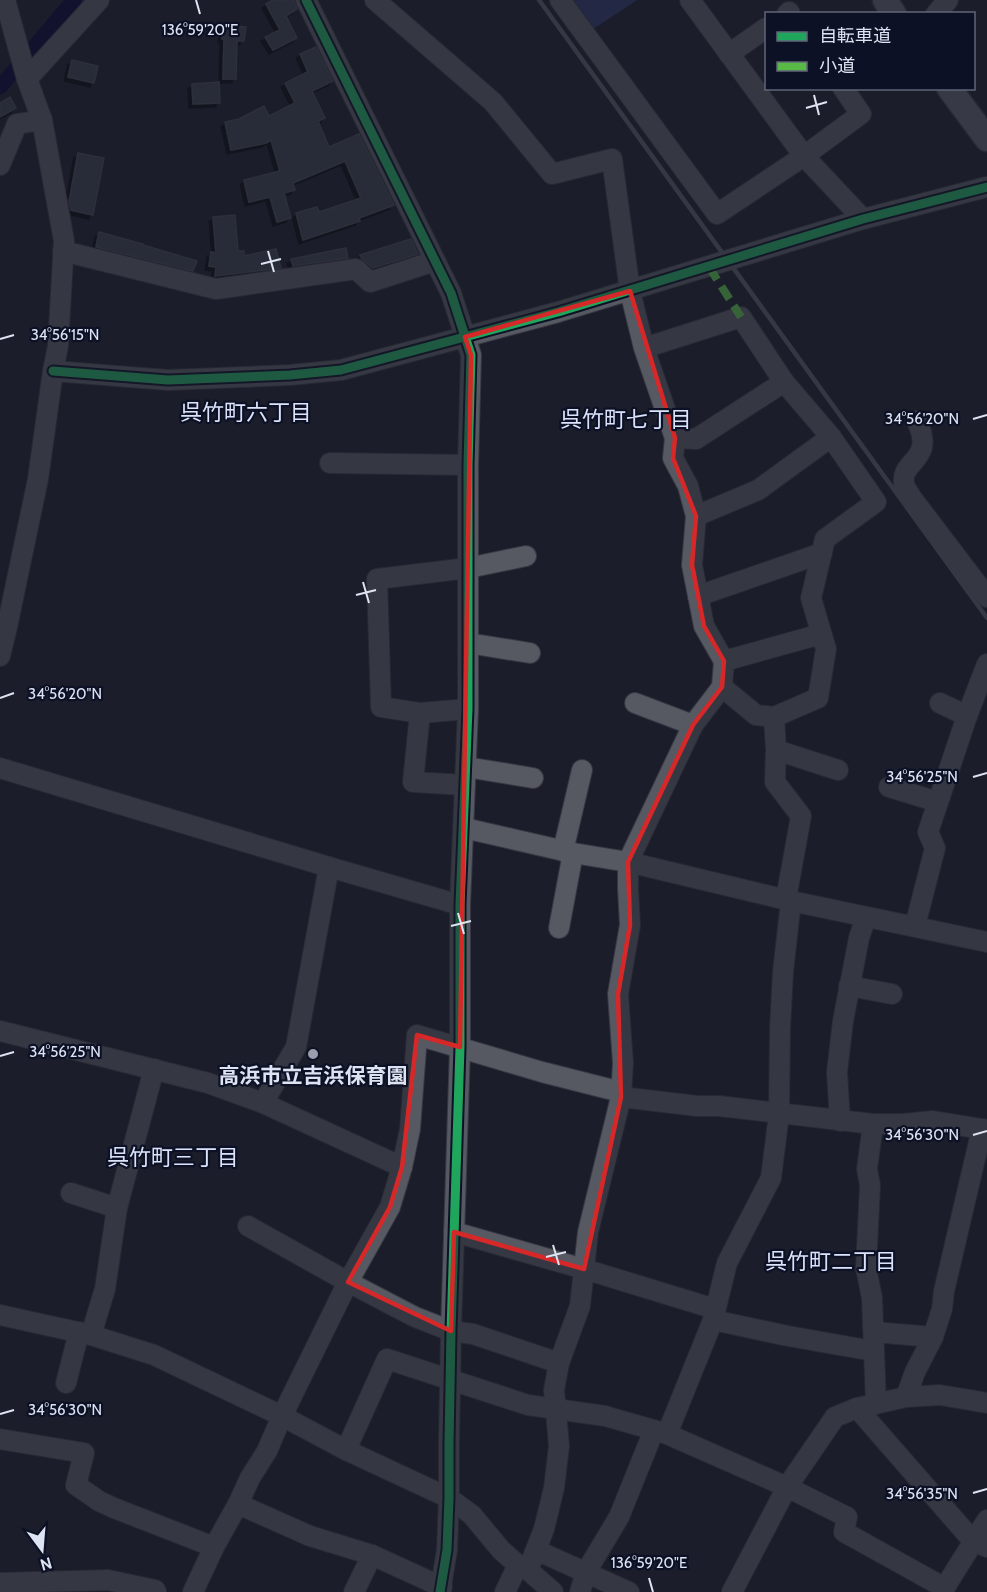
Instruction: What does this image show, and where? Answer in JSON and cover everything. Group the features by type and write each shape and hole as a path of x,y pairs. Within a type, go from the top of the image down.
{"main road":[{"path":"950,90 987,139"}],"street":[{"path":"0,656 38,479 58,346 64,241 42,120 25,73 5,0"},
{"path":"25,73 99,0"},
{"path":"238,1504 310,1536 372,1555 441,1589 447,1550 449,1498 451,1330 460,1047 460,905 468,709 468,465 471,355 451,293 306,0"},
{"path":"375,0 493,102 552,174 612,159 630,291 644,348 675,438 673,458 688,486 696,516 692,565 704,627 724,661 722,687 693,725 628,862 630,925 618,994 623,1063 621,1094 588,1232 580,1306 559,1363 554,1390 559,1446 554,1488 544,1529 536,1550 506,1592"},
{"path":"560,0 717,214 804,156 861,114 844,90"},
{"path":"690,0 804,156 863,219"},
{"path":"938,12 948,0"},
{"path":"729,54 765,29"},
{"path":"0,165 9,126 42,120"},
{"path":"53,371 168,380 290,375 341,369 558,312 863,219 987,187"},
{"path":"63,251 216,289 356,269 370,282 435,261"},
{"path":"644,348 741,317 784,382 831,437 876,502 825,539 811,598 826,649 818,698 774,717 756,716 722,687"},
{"path":"675,438 696,439 784,382"},
{"path":"917,422 922,431 923,446 917,459 906,470 904,484 911,497 987,597"},
{"path":"696,516 758,490 831,437"},
{"path":"330,463 468,465"},
{"path":"698,596 822,553"},
{"path":"468,709 420,713 381,707 376,579 468,568 526,556"},
{"path":"724,661 821,634"},
{"path":"468,643 530,653"},
{"path":"915,926 935,848 928,832 987,664"},
{"path":"635,703 693,725"},
{"path":"940,703 967,716"},
{"path":"420,713 413,782 465,776 533,778"},
{"path":"580,1592 586,1572 619,1517 660,1432 714,1314 727,1263 771,1178 779,1114 783,972 789,900 801,816 775,782 774,717"},
{"path":"776,750 838,770"},
{"path":"0,768 460,905"},
{"path":"559,928 568,852 582,770"},
{"path":"889,787 938,802"},
{"path":"464,828 987,942"},
{"path":"263,1103 296,1047 329,867"},
{"path":"840,1121 837,1071 849,986 866,917"},
{"path":"849,986 892,994"},
{"path":"0,1031 208,1083 263,1103 402,1167"},
{"path":"193,1592 214,1547 267,1450 348,1282 390,1208 410,1129 417,1035 621,1094 697,1106 719,1106 840,1121 903,1124 933,1121 985,1130 942,1309 933,1337 915,1372 906,1397"},
{"path":"66,1383 105,1289 117,1208 154,1069"},
{"path":"873,1124 867,1169 870,1185 866,1268 872,1298 874,1341 866,1406 980,1544"},
{"path":"71,1193 117,1208"},
{"path":"248,1226 415,1317 559,1363"},
{"path":"454,1232 584,1269 714,1314 788,1336 874,1341 933,1337"},
{"path":"0,1315 85,1333 154,1355 449,1498 472,1515 494,1542 554,1592"},
{"path":"346,1450 387,1359 528,1405 605,1416 660,1432 787,1487 847,1517 844,1532 944,1590 980,1544 987,1520"},
{"path":"732,1592 787,1487 835,1417 866,1406 906,1397 940,1395 987,1403"},
{"path":"0,1439 84,1453 76,1485 99,1501 214,1547"},
{"path":"536,1550 629,1592"},
{"path":"354,1592 372,1555"},
{"path":"0,1583 108,1580 156,1592"}],"highlighted area":[{"path":"630,291 675,438 673,458 696,516 692,565 704,626 724,661 722,687 693,725 628,862 630,925 618,994 621,1097 584,1269 454,1232 451,1331 348,1282 390,1207 402,1167 417,1035 460,1047 471,355 465,337"}],"shaded area":[{"path":"570,0 637,0 593,29"}],"building":[{"path":"273,0 294,0 297,9 286,16 297,38 273,50 265,37 280,30 266,4"},
{"path":"224,25 246,27 244,41 237,41 236,79 223,79"},
{"path":"316,47 333,81 312,91 325,118 318,121 329,147 359,134 394,205 359,218 360,221 303,240 296,213 317,207 319,212 361,198 345,161 293,183 295,190 284,193 291,218 277,222 270,197 249,202 244,180 280,171 271,140 231,150 225,122 239,119 264,106 269,116 295,103 285,83 308,72 300,54"},
{"path":"72,60 98,66 94,83 68,77"},
{"path":"219,82 220,103 193,104 192,84"},
{"path":"10,97 16,108 0,117 0,103"},
{"path":"78,153 104,158 93,215 71,210 69,202"},
{"path":"235,215 238,251 244,251 244,256 276,249 281,268 215,276 216,267 209,266 211,252 216,253 213,217"},
{"path":"99,232 197,261 193,271 96,247"},
{"path":"411,239 418,254 373,268 360,255"},
{"path":"346,248 348,258 293,266 291,259"}],"waterway":[{"path":"0,87 74,0"}],"railway":[{"path":"539,0 987,618"}],"marked path":[{"path":"709,267 741,317"}],"cycle path":[{"path":"306,0 451,293 471,355 468,465 468,709 460,905 460,1047 451,1331 449,1498 447,1550 440,1592"},
{"path":"53,371 168,380 290,375 341,370 558,312 863,219 987,187"}],"place":[{"name":"高浜市立吉浜保育園","path":"313,1054"}],"district":[{"name":"呉竹町六丁目","path":"246,412"},
{"name":"呉竹町七丁目","path":"626,419"},
{"name":"呉竹町三丁目","path":"173,1157"},
{"name":"呉竹町二丁目","path":"831,1261"}]}
